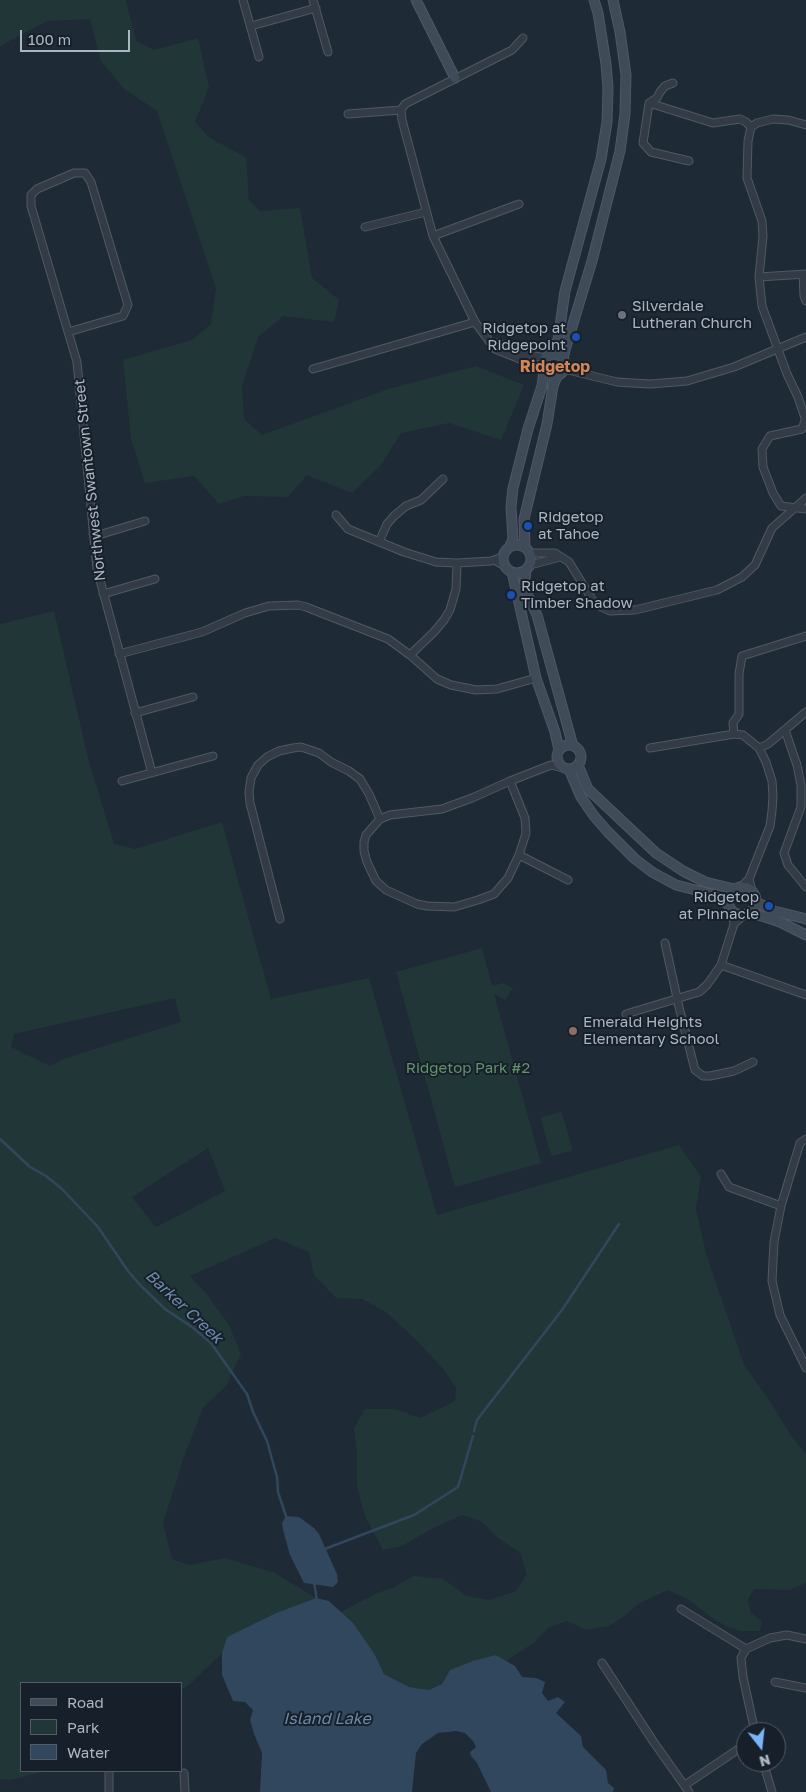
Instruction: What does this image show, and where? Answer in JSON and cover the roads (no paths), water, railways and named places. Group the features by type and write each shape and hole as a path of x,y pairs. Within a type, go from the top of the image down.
{"main road":[{"path":"416,0 455,78"},
{"path":"594,0 598,12 608,88 601,159 565,291 558,340 548,356 543,370 542,386 528,429 513,488 511,507 513,539 507,549 504,564 536,678 555,732 555,758 566,768 581,797 594,816 635,859 652,872 676,885 715,896 740,915 746,914 780,922 806,935"},
{"path":"573,746 537,615 524,587 532,558 528,550 524,519 547,424 553,386 557,376 564,369 563,359 566,345 592,262 620,152 625,114 626,74 613,0"},
{"path":"548,356 556,354 563,359"},
{"path":"543,370 549,376 557,376"},
{"path":"510,546 518,544 528,550"},
{"path":"504,564 521,572 528,567"},
{"path":"555,758 565,746 573,746 580,751 581,755 578,765 588,789 656,853 705,882 747,888 752,892 756,902 774,911 806,919"},
{"path":"566,768 574,768 578,765"},
{"path":"730,908 729,896 738,888"},
{"path":"746,914 755,906 756,902"}],"street":[{"path":"243,0 259,57"},
{"path":"313,0 328,52"},
{"path":"251,26 316,8"},
{"path":"523,38 512,50 405,104 401,110 433,236 475,322 495,349 543,370"},
{"path":"673,83 665,86 657,98 649,103 643,143 651,152 689,161"},
{"path":"649,103 713,123 740,120 746,122 751,127"},
{"path":"348,114 401,110"},
{"path":"806,125 788,120 773,119 757,123 751,127 748,141 747,178 762,221 763,236 759,277 762,306 806,420 802,429 770,436 762,450 763,467 781,506 806,509"},
{"name":"Northwest Swantown Street","path":"68,332 123,316 128,305 91,182 85,173 74,173 37,189 31,195 31,206 68,332 77,362 95,560 152,773"},
{"path":"433,236 519,204"},
{"path":"365,227 426,212"},
{"path":"759,277 804,274 804,296 806,301"},
{"path":"313,369 475,322"},
{"path":"564,369 617,382 651,384 687,381 734,366 806,338"},
{"path":"492,344 498,343 526,354 548,356"},
{"path":"379,542 387,524 394,516 406,506 421,500 443,479"},
{"path":"528,550 555,553 569,562 595,604 610,611 634,610 717,590 742,577 755,565 772,528 806,498"},
{"path":"336,515 348,529 404,552 436,562 504,564"},
{"path":"93,534 102,534 145,522"},
{"path":"528,567 560,557"},
{"path":"410,655 434,632 450,610 456,590 457,563"},
{"path":"103,594 155,579"},
{"path":"119,654 202,632 261,608 284,604 306,607 396,644 437,679 451,685 476,690 497,689 536,678"},
{"path":"734,734 733,723 739,714 739,674 742,656 806,636"},
{"path":"135,712 193,697"},
{"path":"759,748 768,744 806,712"},
{"path":"785,730 797,765 801,785 801,807 784,852 788,865 806,887"},
{"path":"650,748 734,734 743,735 759,748 772,781 770,826 749,879 738,888"},
{"path":"280,919 250,803 251,778 258,765 273,754 293,748 301,747 319,753 360,779 380,819"},
{"path":"122,781 213,756"},
{"path":"510,781 522,809 526,826 519,855 508,878 500,888 487,897 454,907 434,907 417,904 386,890 376,881 364,851 366,834 380,819 390,815 442,809 510,781 555,758"},
{"path":"519,855 568,880"},
{"path":"749,879 752,892"},
{"path":"626,1014 699,992 707,985 721,964 734,924 730,908"},
{"path":"734,924 746,914"},
{"path":"665,943 695,1070 703,1076 710,1076 734,1071 753,1062"},
{"path":"721,964 806,995"},
{"path":"806,1139 800,1143 781,1206 774,1242 772,1281 780,1315 806,1368"},
{"path":"721,1174 729,1187 781,1206"},
{"path":"681,1610 746,1649"},
{"path":"753,1722 741,1658 746,1649 770,1638 787,1635 806,1639"},
{"path":"602,1664 687,1789 736,1752"},
{"path":"775,1682 806,1688"},
{"path":"109,1772 109,1792"},
{"path":"766,1772 772,1792"},
{"path":"184,1773 185,1792"}],"water":[{"path":"286,1516 299,1517 319,1534 337,1574 338,1582 333,1587 304,1583 290,1555 283,1530 282,1523"},
{"name":"Island Lake","path":"316,1598 329,1601 353,1623 374,1653 384,1674 409,1687 429,1690 442,1684 450,1670 496,1655 515,1666 522,1677 536,1678 545,1682 542,1693 548,1701 558,1697 565,1702 556,1713 581,1736 583,1747 606,1770 608,1783 614,1788 613,1792 491,1792 477,1763 471,1756 470,1752 476,1747 473,1741 465,1733 456,1731 438,1733 422,1744 416,1753 412,1792 260,1792 262,1753 250,1720 253,1710 245,1702 233,1701 222,1675 222,1653 227,1637 276,1613"}],"waterway":[{"name":"Barker Creek","path":"0,1139 30,1167 46,1176 62,1189 98,1227 128,1271 141,1286 165,1309 192,1327 211,1343 247,1394 253,1412 267,1441 277,1477 278,1492 287,1519"},
{"path":"474,1431 477,1420 562,1310 619,1224"},
{"path":"322,1550 414,1515 458,1487 473,1436"},
{"path":"314,1582 317,1601"}],"place":[{"name":"Silverdale Lutheran Church","path":"622,315"},
{"name":"Ridgetop at Ridgepoint","path":"576,337"},
{"name":"Ridgetop at Tahoe","path":"528,526"},
{"name":"Ridgetop at Timber Shadow","path":"511,595"},
{"name":"Ridgetop at Pinnacle","path":"769,906"},
{"name":"Emerald Heights Elementary School","path":"573,1031"}],"district":[{"name":"Ridgetop","path":"555,367"}],"park label":[{"name":"Ridgetop Park #2","path":"468,1068"}]}
